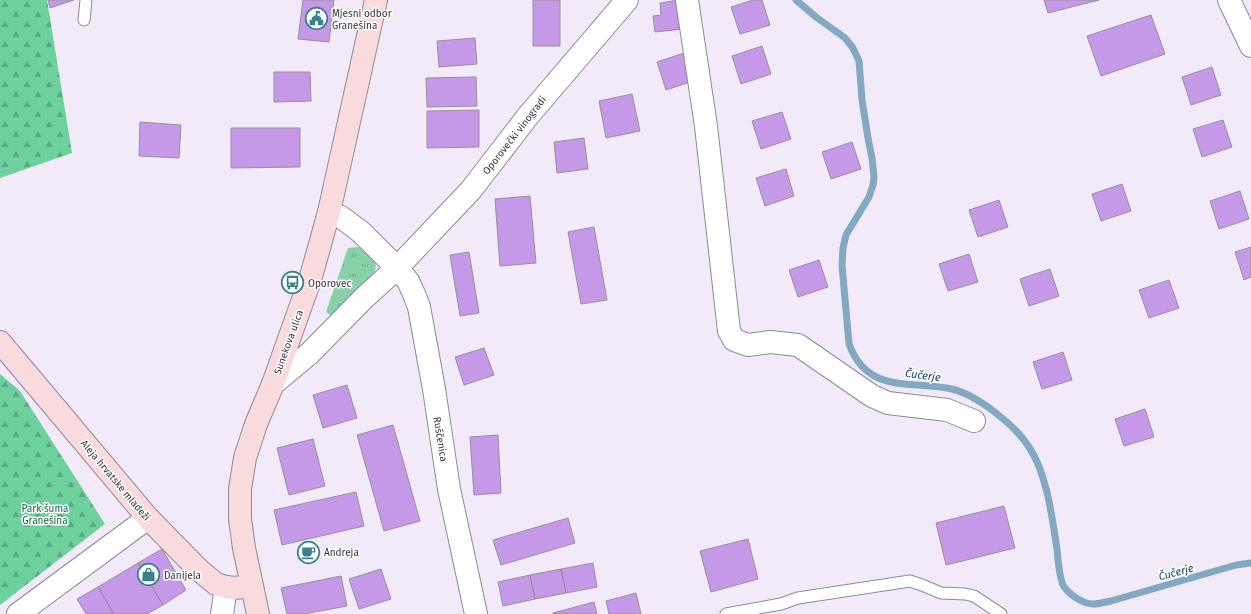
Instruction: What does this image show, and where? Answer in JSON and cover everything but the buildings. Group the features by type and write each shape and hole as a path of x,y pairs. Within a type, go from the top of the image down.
{"street":[{"name":"Sunekova ulica","path":"258,614 251,586 240,519 240,489 245,458 256,424 310,280 329,212 376,0"},
{"name":"Oporovečki vinogradi","path":"272,384 310,353 364,298 397,268 470,190 528,116 627,0"},
{"path":"687,0 706,126 727,313 730,331 734,340 748,345 770,342 798,346 872,396 888,403 947,410 974,421"},
{"path":"1229,0 1251,46"},
{"path":"329,212 352,224 397,268"},
{"name":"Ruščenica","path":"397,268 408,281 419,307 434,389 449,489 476,614"},
{"name":"Aleja hrvatske mladeži","path":"0,342 148,518 199,570 216,584 234,588 251,586"},
{"path":"18,614 148,518"},
{"path":"222,614 226,587"}],"lane":[{"path":"84,20 86,0"},
{"path":"726,614 781,604 798,598 910,581 922,584 941,593 974,596 1001,614"}],"green space":[{"path":"0,0 47,0 72,153 0,178"},
{"path":"359,247 376,262 375,274 332,316 326,312 348,248"},
{"name":"Park šuma Granešina","path":"0,374 20,391 105,524 0,605"}],"waterway":[{"name":"Čučerje","path":"796,0 845,38 853,48 859,61 862,100 874,177 869,197 846,235 843,248 842,265 849,344 857,360 867,371 879,378 892,382 952,389 962,392 995,412 1023,438 1035,458 1048,496 1063,585 1068,592 1076,598 1089,604 1111,601 1236,565 1251,563"}],"place":[{"name":"Mjesni odbor Granešina","path":"316,19"},
{"name":"Oporovec","path":"292,283"},
{"name":"Andreja","path":"308,552"},
{"name":"Danijela","path":"148,575"}]}
